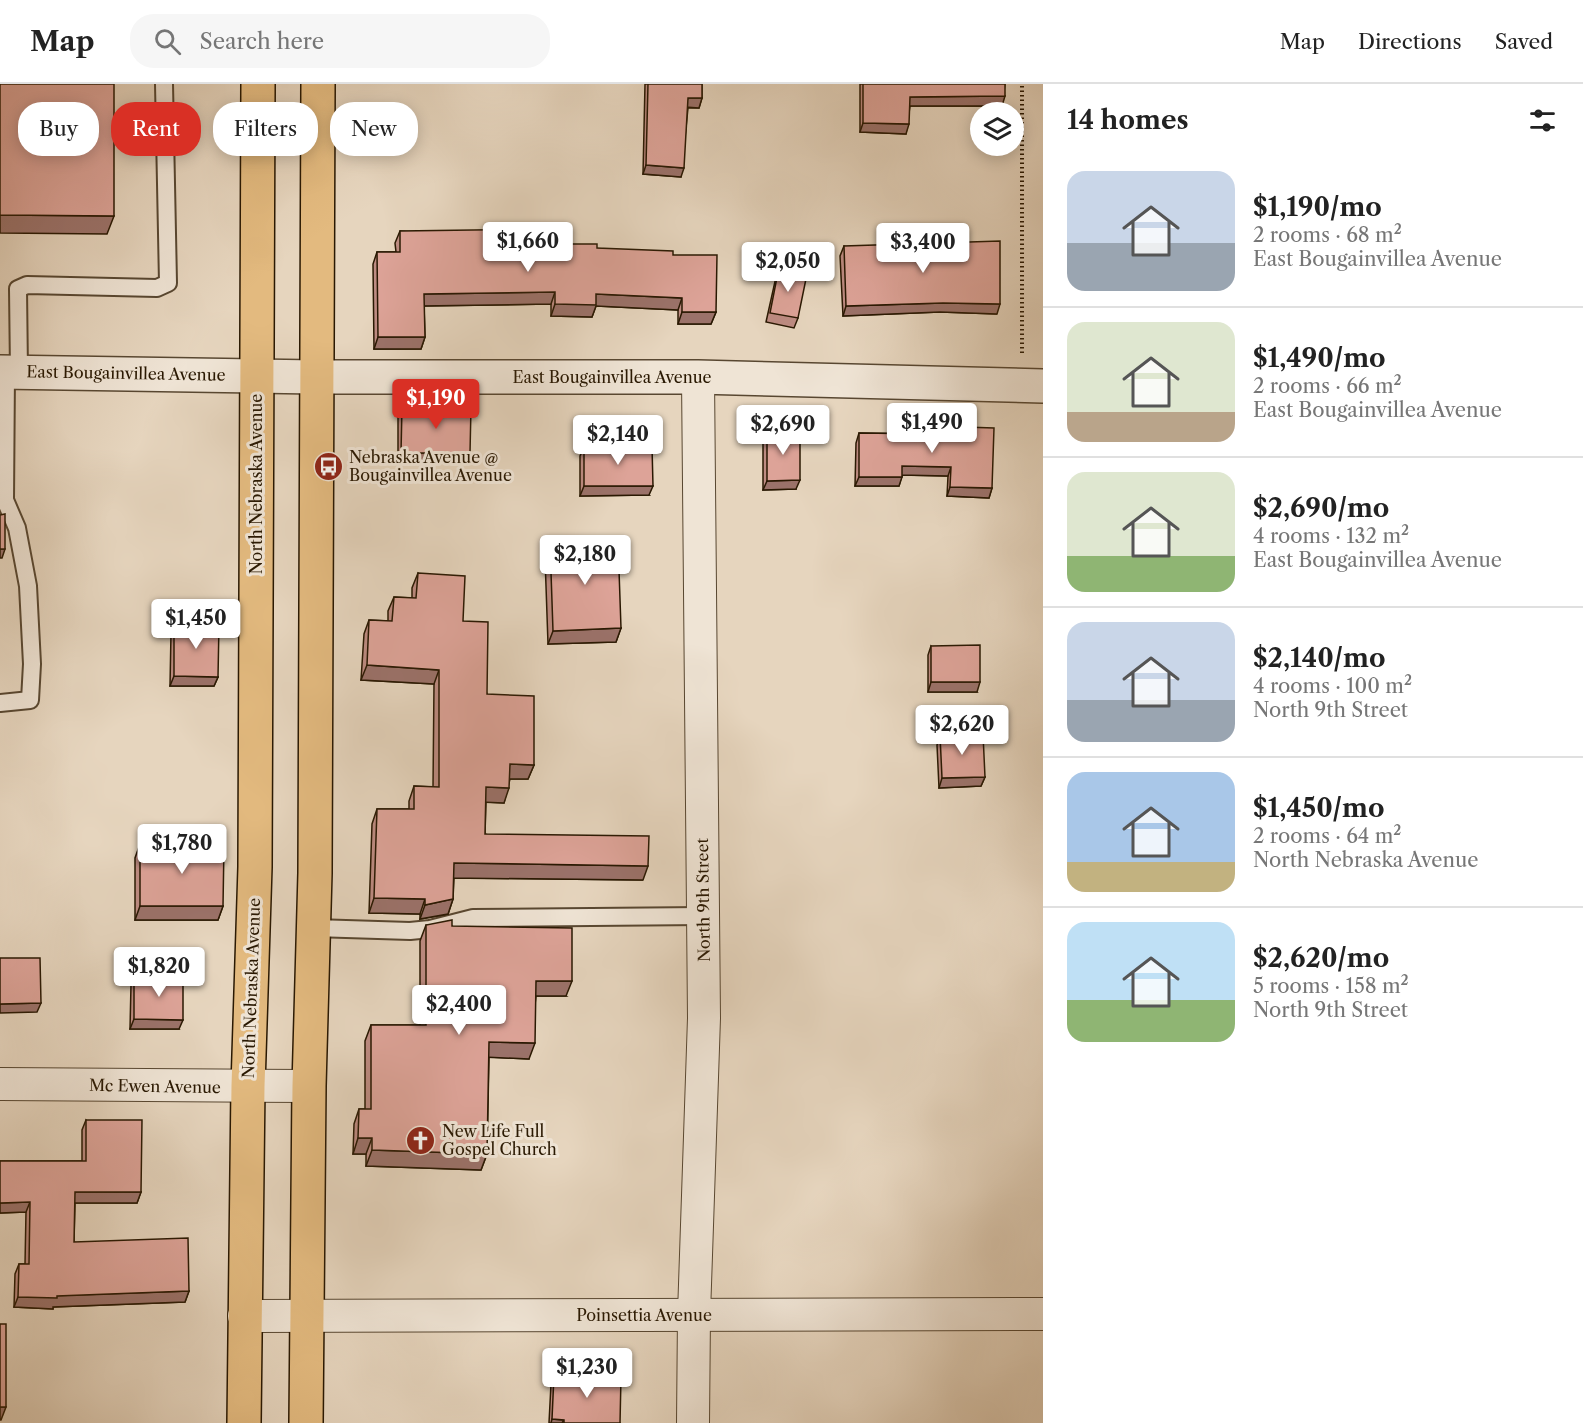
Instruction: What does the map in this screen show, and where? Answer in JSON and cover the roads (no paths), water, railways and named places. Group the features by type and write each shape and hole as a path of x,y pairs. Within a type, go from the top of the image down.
{"main road":[{"name":"North Nebraska Avenue","path":"243,1423 248,1086 255,867 258,84"},
{"path":"306,1423 309,1086 314,928 318,84"}],"street":[{"name":"East Bougainvillea Avenue","path":"8,372 316,377 698,377 1043,386"},
{"name":"North 9th Street","path":"693,1423 694,1314 704,1018 698,377"},
{"name":"Mc Ewen Avenue","path":"0,1084 309,1086"},
{"name":"Poinsettia Avenue","path":"244,1317 1043,1314"}],"lane":[{"path":"0,703 30,700 32,664 28,586 17,528 5,500 8,372 18,289 27,285 157,288 168,284 164,84"},
{"path":"314,928 410,931 430,929 473,918 703,916"}],"place":[{"name":"Nebraska Avenue @ Bougainvillea Avenue","path":"328,466"},
{"name":"New Life Full Gospel Church","path":"421,1140"}]}
